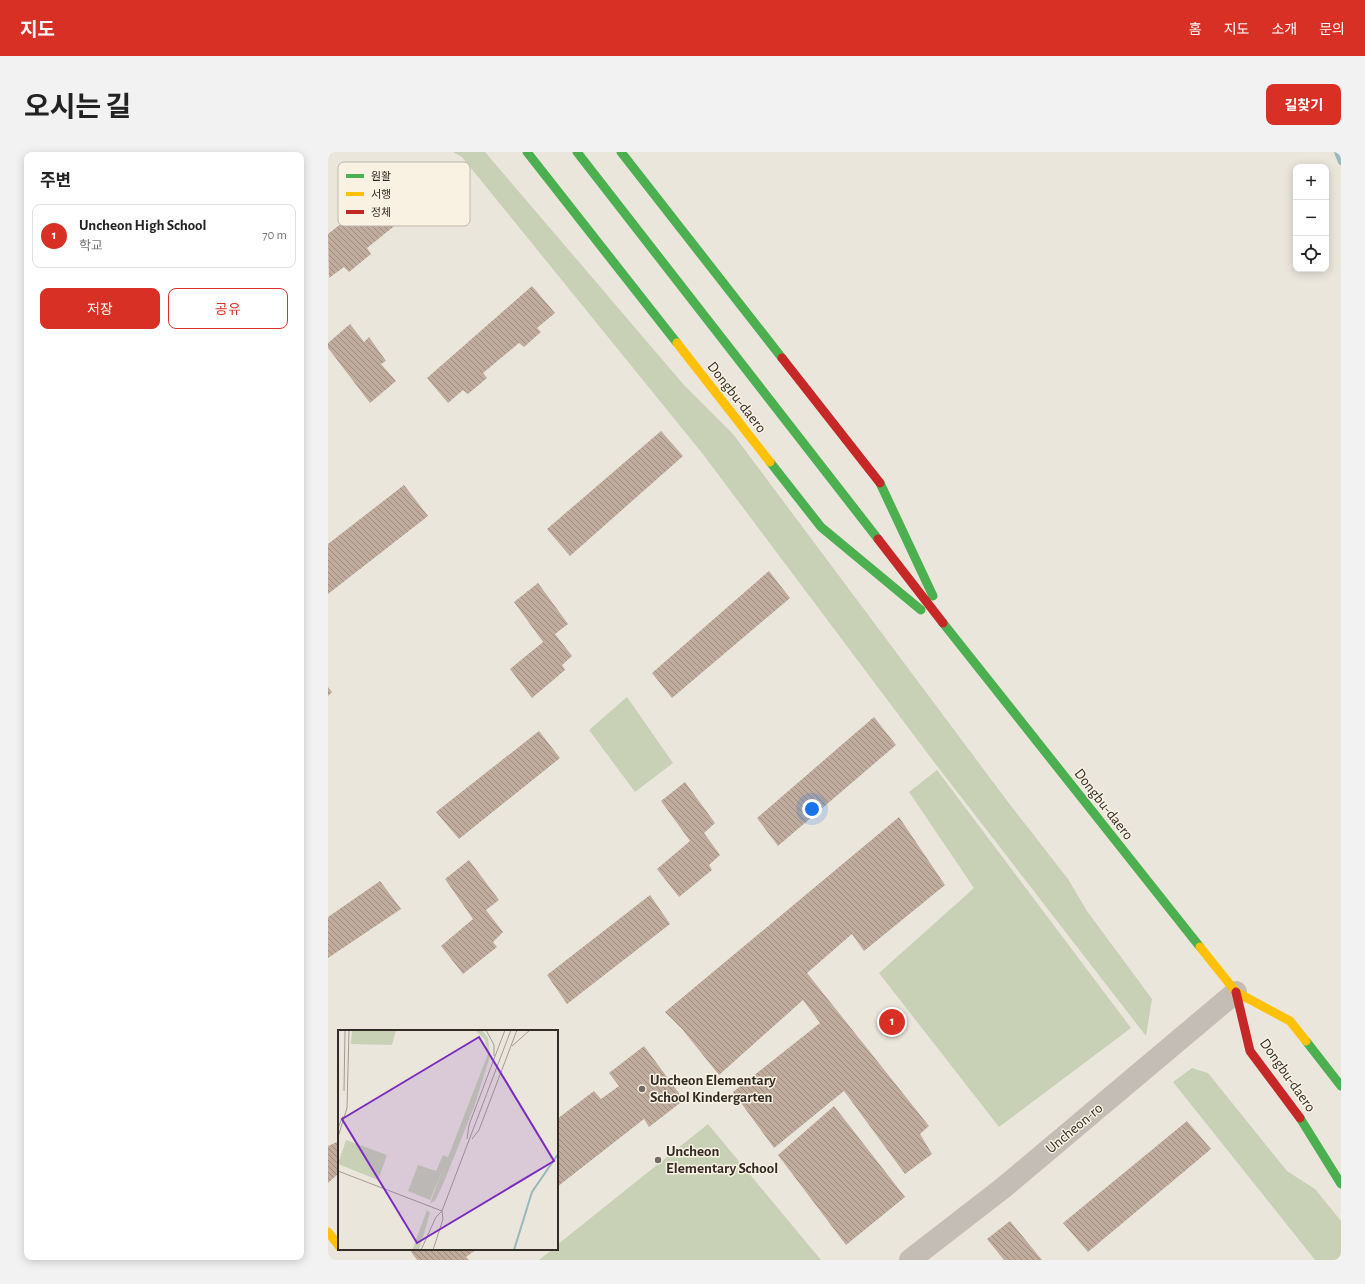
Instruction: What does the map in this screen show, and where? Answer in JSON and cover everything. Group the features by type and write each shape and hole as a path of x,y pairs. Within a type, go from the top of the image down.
{"main road":[{"name":"Dongbu-daero","path":"527,152 821,527 950,633"},
{"name":"Dongbu-daero","path":"577,152 858,511 950,633 1236,992 1290,1021 1341,1086"},
{"name":"Dongbu-daero","path":"621,152 883,487 950,633"},
{"name":"Dongbu-daero","path":"1236,992 1250,1051 1307,1127 1341,1184"},
{"name":"Dongbu-daero","path":"1307,1127 1336,1158"},
{"path":"328,1232 338,1245"}],"street":[{"name":"Uncheon-ro","path":"910,1260 1003,1188 1236,992"}],"green space":[{"path":"453,152 485,152 684,385 733,434 1008,802 1068,879 1087,911 1152,999 1146,1036 934,762 702,453 470,167 470,162 466,162 462,157"},
{"path":"627,697 673,763 635,792 589,730"},
{"path":"937,770 1131,1028 999,1127 879,973 974,888 909,792"},
{"path":"1192,1068 1208,1073 1287,1171 1315,1189 1341,1221 1341,1260 1315,1260 1173,1082"},
{"path":"708,1124 821,1260 539,1260 552,1250 558,1250 558,1244"}],"building":[{"path":"338,226 394,226 367,248 371,254 349,272 344,267 329,278 328,234"},
{"path":"532,286 555,313 537,328 541,332 524,347 519,343 483,373 487,378 468,394 463,390 448,403 427,378"},
{"path":"350,324 364,342 369,337 386,361 381,364 396,381 370,403 328,348 328,343"},
{"path":"661,431 683,456 570,556 547,529"},
{"path":"404,485 428,516 328,594 328,544"},
{"path":"769,571 790,598 672,698 652,673"},
{"path":"538,583 568,624 555,634 572,656 562,665 565,670 532,698 510,669 543,642 514,602"},
{"path":"328,687 332,692 328,696"},
{"path":"874,717 896,745 778,846 757,818"},
{"path":"539,731 560,758 459,839 436,812"},
{"path":"685,782 715,823 704,833 720,855 709,865 712,870 679,897 657,869 690,841 661,801"},
{"path":"899,817 945,885 864,951 852,934 807,973 929,1126 920,1134 932,1154 905,1174 844,1091 774,1148 733,1092 820,1023 803,1000 719,1075 682,1029 665,1012"},
{"path":"469,860 499,900 486,910 503,932 493,942 497,947 463,974 441,946 473,919 445,879"},
{"path":"380,881 401,909 328,958 328,917"},
{"path":"650,895 670,924 567,1004 547,975"},
{"path":"644,1046 684,1100 649,1127 644,1119 558,1186 558,1118 594,1091 601,1099 619,1086 609,1073"},
{"path":"834,1106 905,1197 846,1245 778,1155"},
{"path":"1187,1121 1211,1149 1088,1252 1063,1223"},
{"path":"338,1141 338,1174 328,1183 328,1146"},
{"path":"1010,1221 1042,1260 1004,1260 987,1239"},
{"path":"410,1250 476,1250 466,1257 469,1260 417,1260"}],"waterway":[{"path":"1337,152 1341,162"}],"traffic: fast":[{"path":"527,152 677,343"},
{"path":"577,152 878,539"},
{"path":"621,152 782,358"},
{"path":"770,462 821,527 921,610"},
{"path":"880,483 933,596"},
{"path":"943,623 1200,947"},
{"path":"1306,1041 1341,1086"},
{"path":"1300,1118 1341,1184"}],"traffic: slow":[{"path":"677,343 770,462"},
{"path":"1200,947 1236,992 1290,1021 1306,1041"},
{"path":"328,1232 338,1245"}],"traffic: jam":[{"path":"782,358 880,483"},
{"path":"878,539 943,623"},
{"path":"1236,992 1250,1051 1300,1118"}],"place":[{"name":"Uncheon High School","path":"892,1022"},
{"name":"Uncheon Elementary School Kindergarten","path":"642,1089"},
{"name":"Uncheon Elementary School","path":"658,1160"}]}
